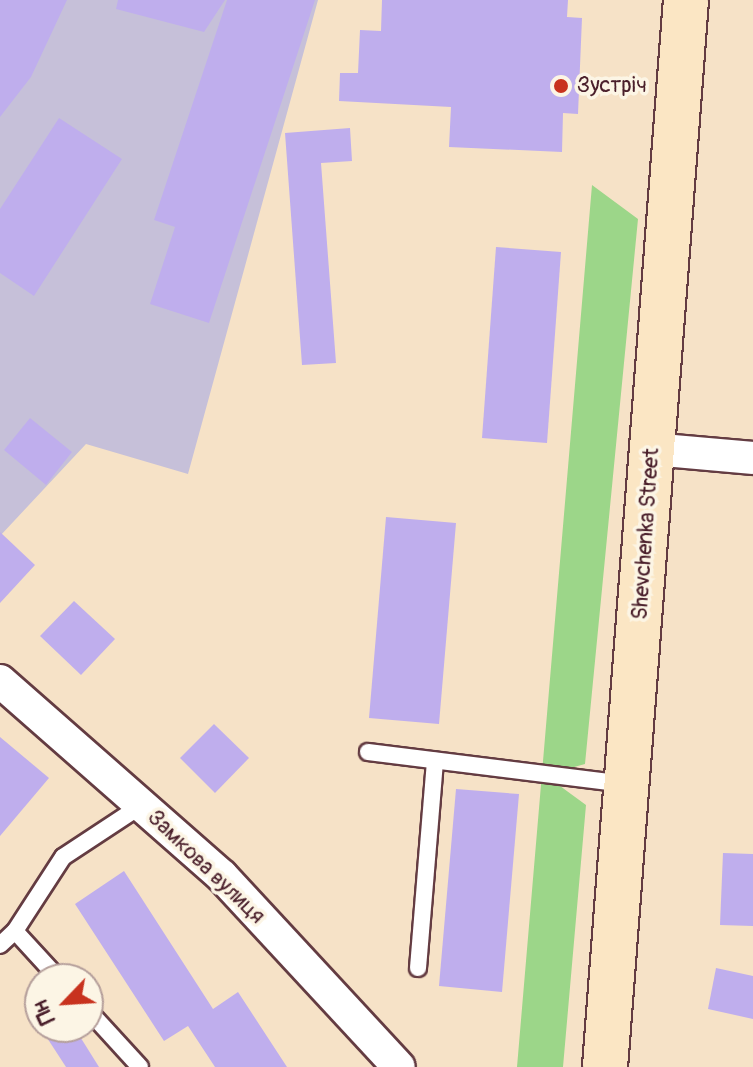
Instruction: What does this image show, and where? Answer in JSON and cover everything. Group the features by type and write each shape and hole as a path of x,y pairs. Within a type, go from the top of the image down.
{"main road":[{"name":"Shevchenka Street","path":"605,1067 686,0"}],"street":[{"path":"652,449 753,458"},
{"name":"Замкова вулиця","path":"0,681 222,876 399,1067"}],"lane":[{"path":"368,752 627,784"},
{"path":"418,968 435,761"},
{"path":"0,945 15,931 63,857 142,805"},
{"path":"15,931 44,963"},
{"path":"104,1028 140,1067"}],"shaded area":[{"path":"0,0 318,0 188,474 86,444 0,536"}],"green space":[{"path":"592,185 638,219 585,764 545,775 586,805 563,1067 517,1067"}],"building":[{"path":"0,0 67,0 31,77 0,117"},
{"path":"118,0 225,0 204,32 116,9"},
{"path":"227,0 315,0 209,323 150,304 175,227 154,220"},
{"path":"382,0 568,0 567,17 582,18 578,114 563,113 562,152 449,147 451,107 339,101 340,73 358,73 360,30 381,31"},
{"path":"59,118 122,159 34,296 0,273 0,209"},
{"path":"350,128 352,161 321,163 336,363 302,365 285,133"},
{"path":"496,247 561,252 547,443 482,438"},
{"path":"30,418 72,452 46,485 4,450"},
{"path":"386,517 456,523 439,724 369,718"},
{"path":"0,532 35,565 0,603"},
{"path":"74,601 115,639 81,675 40,636"},
{"path":"214,724 249,758 215,793 180,758"},
{"path":"0,737 49,778 0,836"},
{"path":"456,789 519,794 502,992 439,986"},
{"path":"723,853 753,854 753,926 720,925"},
{"path":"124,871 213,1009 238,992 287,1067 215,1067 188,1026 164,1041 75,904"},
{"path":"716,968 753,976 753,1019 708,1009"},
{"path":"50,1043 84,1043 99,1067 66,1067"}],"place":[{"name":"Зустріч","path":"561,86"}]}
